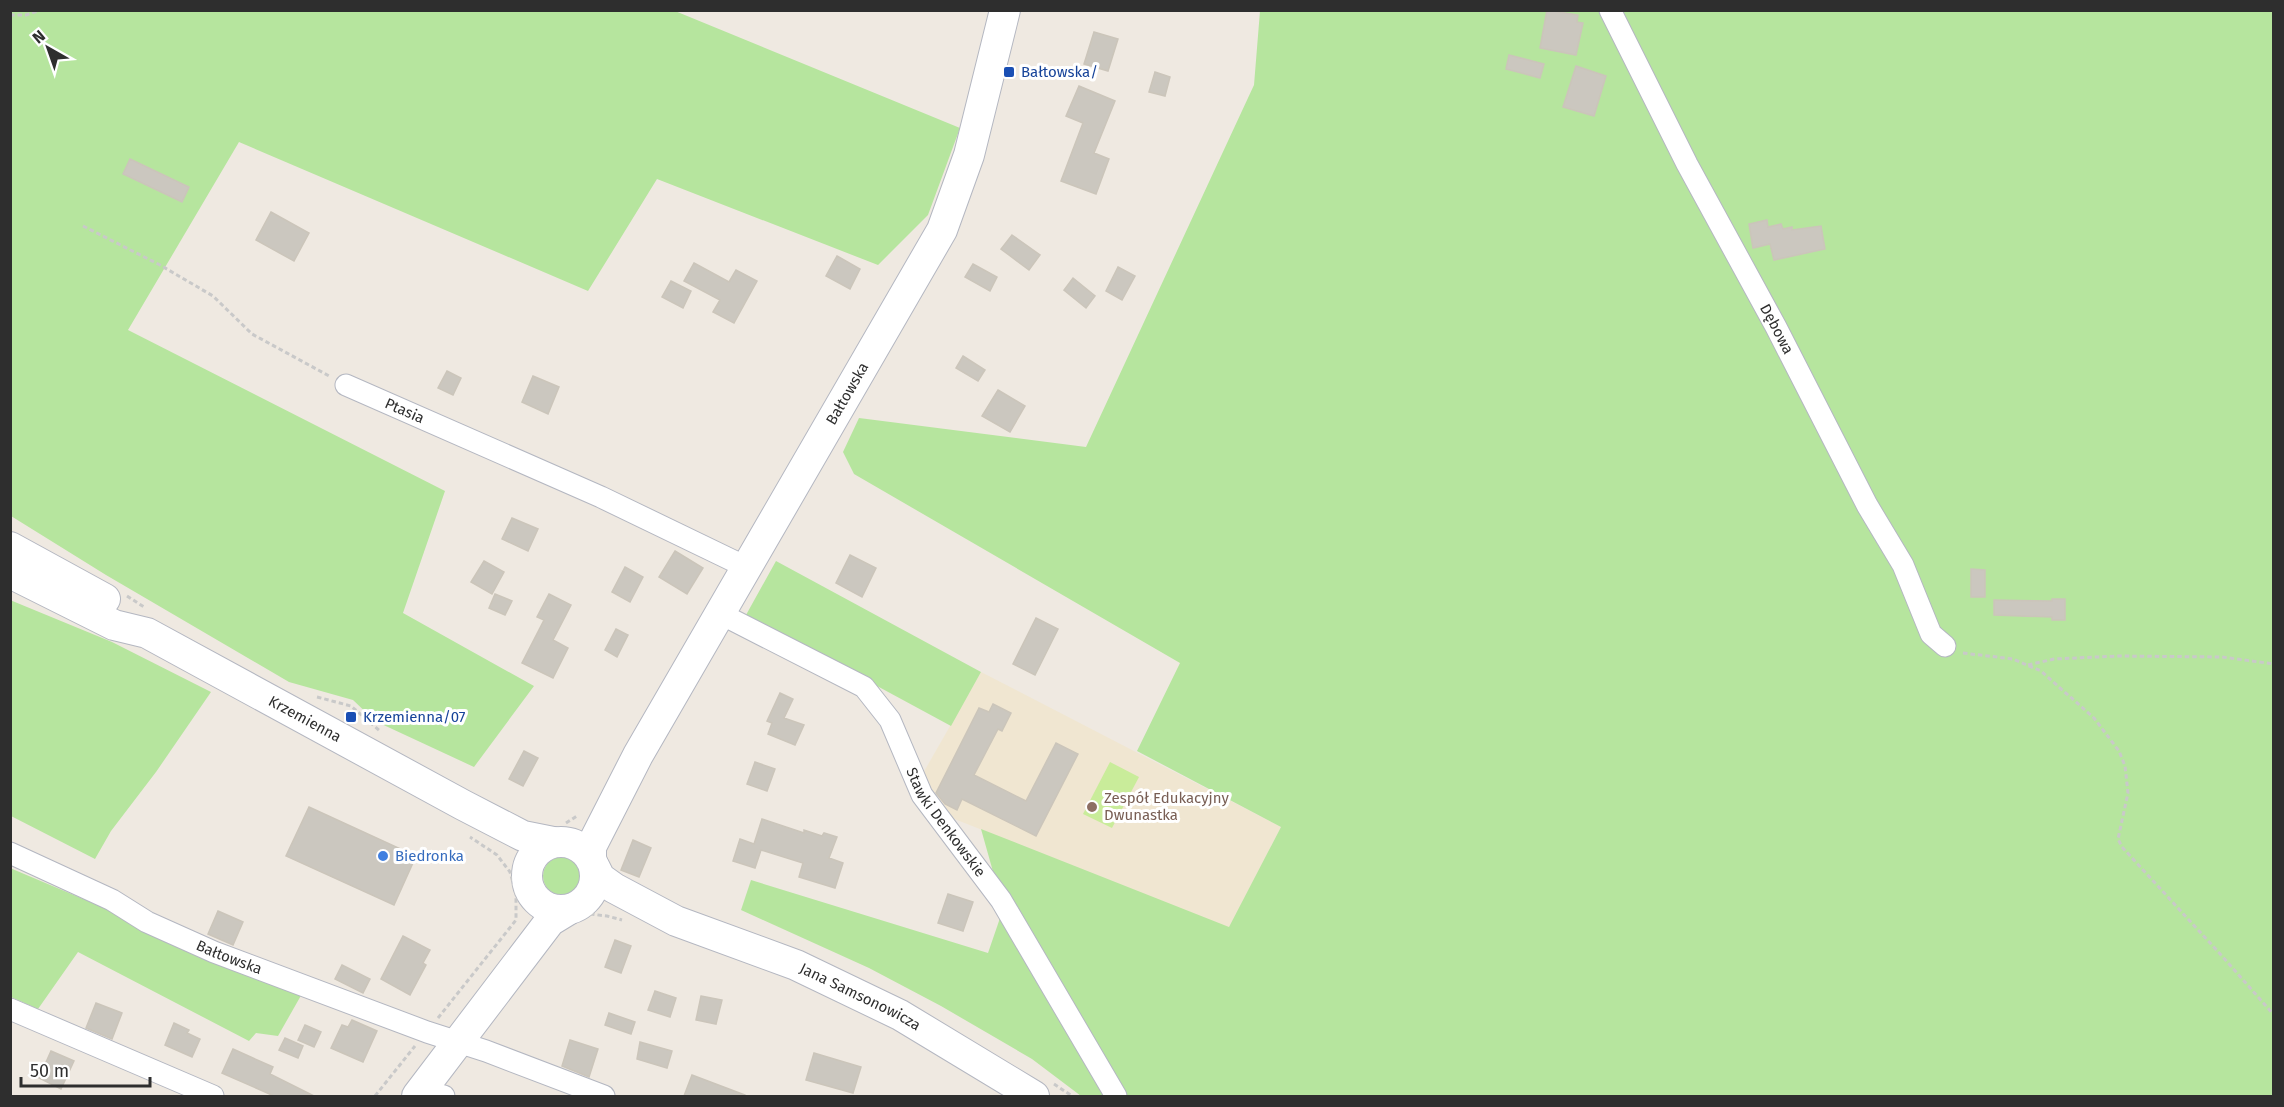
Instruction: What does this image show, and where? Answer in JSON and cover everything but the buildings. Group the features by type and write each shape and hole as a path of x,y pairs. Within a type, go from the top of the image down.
{"main road":[{"name":"Bałtowska","path":"593,863 591,847 638,755 942,230 969,155 1005,10"},
{"name":"Krzemienna","path":"10,547 122,609 147,633"},
{"name":"Krzemienna","path":"10,573 114,625 147,633 524,836 559,841"},
{"name":"Bałtowska","path":"559,841 573,835 638,755"},
{"name":"Krzemienna","path":"463,805 520,861 529,884"},
{"path":"428,1094 457,1043 500,988 550,921 587,898 593,889 596,879 593,863 584,850 575,844 559,841 543,846 529,862 530,914 500,988"},
{"name":"Jana Samsonowicza","path":"593,863 600,878 614,888 676,921 796,965 900,1015 1034,1096"},
{"path":"529,884 539,902 548,908 573,908"},
{"name":"Jana Samsonowicza","path":"573,908 592,903 676,921"}],"street":[{"name":"Dębowa","path":"1610,10 1687,164 1776,327 1867,505 1903,565 1931,634 1945,646"},
{"name":"Ptasia","path":"346,385 601,497 746,567"},
{"name":"Stawki Denkowskie","path":"719,613 864,687 890,720 922,795 1001,900 1116,1096"},
{"name":"Bałtowska","path":"10,853 112,900 147,922 214,952 604,1096"},
{"path":"10,1009 213,1096"}],"path":[{"path":"10,15 26,15 41,10"},
{"path":"83,226 160,265 213,296 252,334 346,385"},
{"path":"1945,646 1958,652 2013,659 2041,671 2094,718 2119,751 2125,766 2128,793 2118,839 2122,847 2274,1015"},
{"path":"2028,665 2054,659 2119,656 2222,657 2274,664"},
{"path":"375,1096 516,920 516,893 510,872 497,855"}],"shaded area":[{"name":"Zespół Edukacyjny Dwunastka","path":"981,672 1281,827 1229,928 947,816 922,775"}],"green space":[{"path":"11,11 675,11 960,128 928,215 878,265 657,179 588,291 239,142 128,330 445,491 403,613 534,686 474,767 375,721 353,700 289,682 106,575 11,516"},
{"path":"1260,11 2273,11 2273,1096 1081,1096 1032,1059 941,1006 869,968 741,910 751,880 988,953 999,921 1001,900 981,829 1229,927 1281,827 1137,751 1180,663 854,474 843,452 859,418 1086,447 1254,85"},
{"path":"776,561 981,672 951,726 746,615"},
{"path":"10,600 112,642 211,692 156,772 111,831 95,859 11,816"},
{"path":"1110,762 1139,777 1112,828 1083,814"},
{"path":"562,857 575,863 581,876 575,889 562,895 549,889 543,876 549,863"},
{"path":"10,868 303,992 278,1036 256,1033 249,1041 78,952 38,1009 11,997"}],"place":[{"name":"Bałtowska/","path":"1009,72"},
{"name":"Krzemienna/07","path":"351,717"},
{"name":"Zespół Edukacyjny Dwunastka","path":"1092,807"},
{"name":"Biedronka","path":"383,856"}]}
